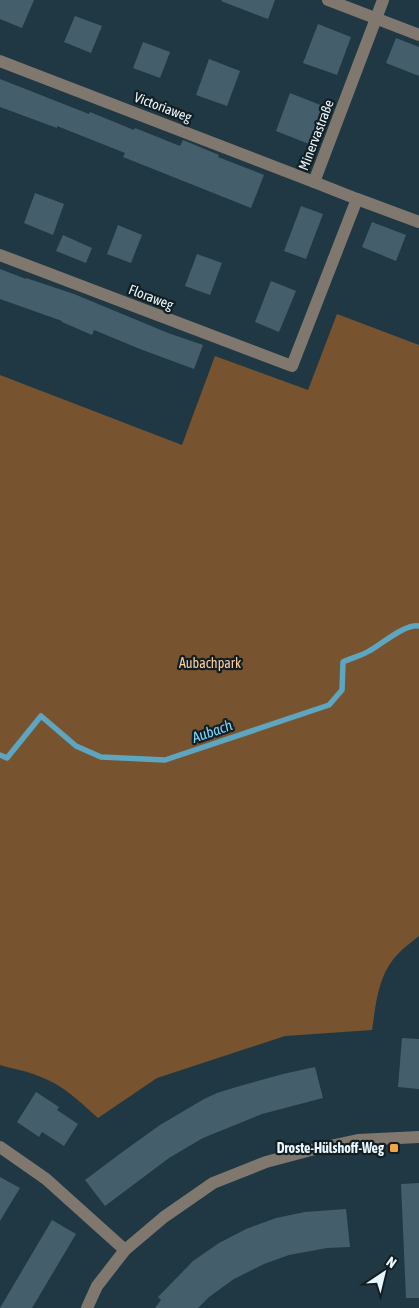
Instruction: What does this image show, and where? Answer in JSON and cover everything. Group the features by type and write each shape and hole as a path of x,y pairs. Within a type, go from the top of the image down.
{"street":[{"path":"328,0 419,35"},
{"name":"Minervastraße","path":"383,0 314,182 419,222"},
{"name":"Victoriaweg","path":"0,61 314,182"},
{"name":"Floraweg","path":"0,255 292,366 357,198"},
{"path":"87,1308 97,1286 126,1250 164,1217 213,1183 266,1162 311,1150 358,1140 419,1137"},
{"path":"0,1147 46,1179 126,1250"}],"green space":[{"name":"Aubachpark","path":"337,314 419,345 419,936 400,951 386,971 379,990 372,1030 285,1036 157,1078 98,1118 71,1095 49,1080 0,1065 0,375 182,445 215,356 308,390"}],"building":[{"path":"0,0 34,0 22,28 0,19"},
{"path":"222,0 275,0 268,19"},
{"path":"75,16 102,26 91,53 64,42"},
{"path":"318,24 351,37 337,75 303,63"},
{"path":"396,38 419,47 419,76 386,63"},
{"path":"143,42 170,52 160,78 133,68"},
{"path":"209,59 240,71 227,106 196,95"},
{"path":"0,79 89,114 90,112 180,146 183,140 219,155 218,157 264,175 251,208 123,157 125,153 57,126 57,128 0,107"},
{"path":"290,93 323,106 309,144 276,131"},
{"path":"35,193 64,204 53,235 24,223"},
{"path":"301,206 323,214 306,259 284,251"},
{"path":"372,222 406,235 396,261 362,247"},
{"path":"118,225 142,235 131,263 107,254"},
{"path":"63,235 92,248 86,263 56,251"},
{"path":"197,254 222,263 210,295 185,286"},
{"path":"0,269 74,294 168,333 203,345 194,369 94,330 92,335 62,321 0,299"},
{"path":"271,281 296,291 279,332 255,322"},
{"path":"402,1038 419,1039 419,1089 398,1087"},
{"path":"315,1067 323,1098 262,1114 203,1138 169,1158 105,1206 85,1180 160,1125 204,1099 233,1088"},
{"path":"36,1092 59,1107 57,1110 78,1124 64,1146 42,1132 39,1137 17,1122"},
{"path":"0,1177 20,1188 0,1221"},
{"path":"419,1183 419,1298 406,1298 401,1184"},
{"path":"346,1209 350,1247 327,1248 289,1255 264,1264 234,1279 209,1297 198,1308 155,1308 161,1300 158,1297 193,1261 219,1243 246,1229 276,1218 305,1212"},
{"path":"52,1220 76,1234 32,1308 0,1308"}],"waterway":[{"name":"Aubach","path":"0,755 7,758 41,716 76,746 101,757 165,760 329,705 342,690 343,662 366,653 400,631 413,626 419,626"}],"place":[{"name":"Droste-Hülshoff-Weg","path":"394,1148"}]}
